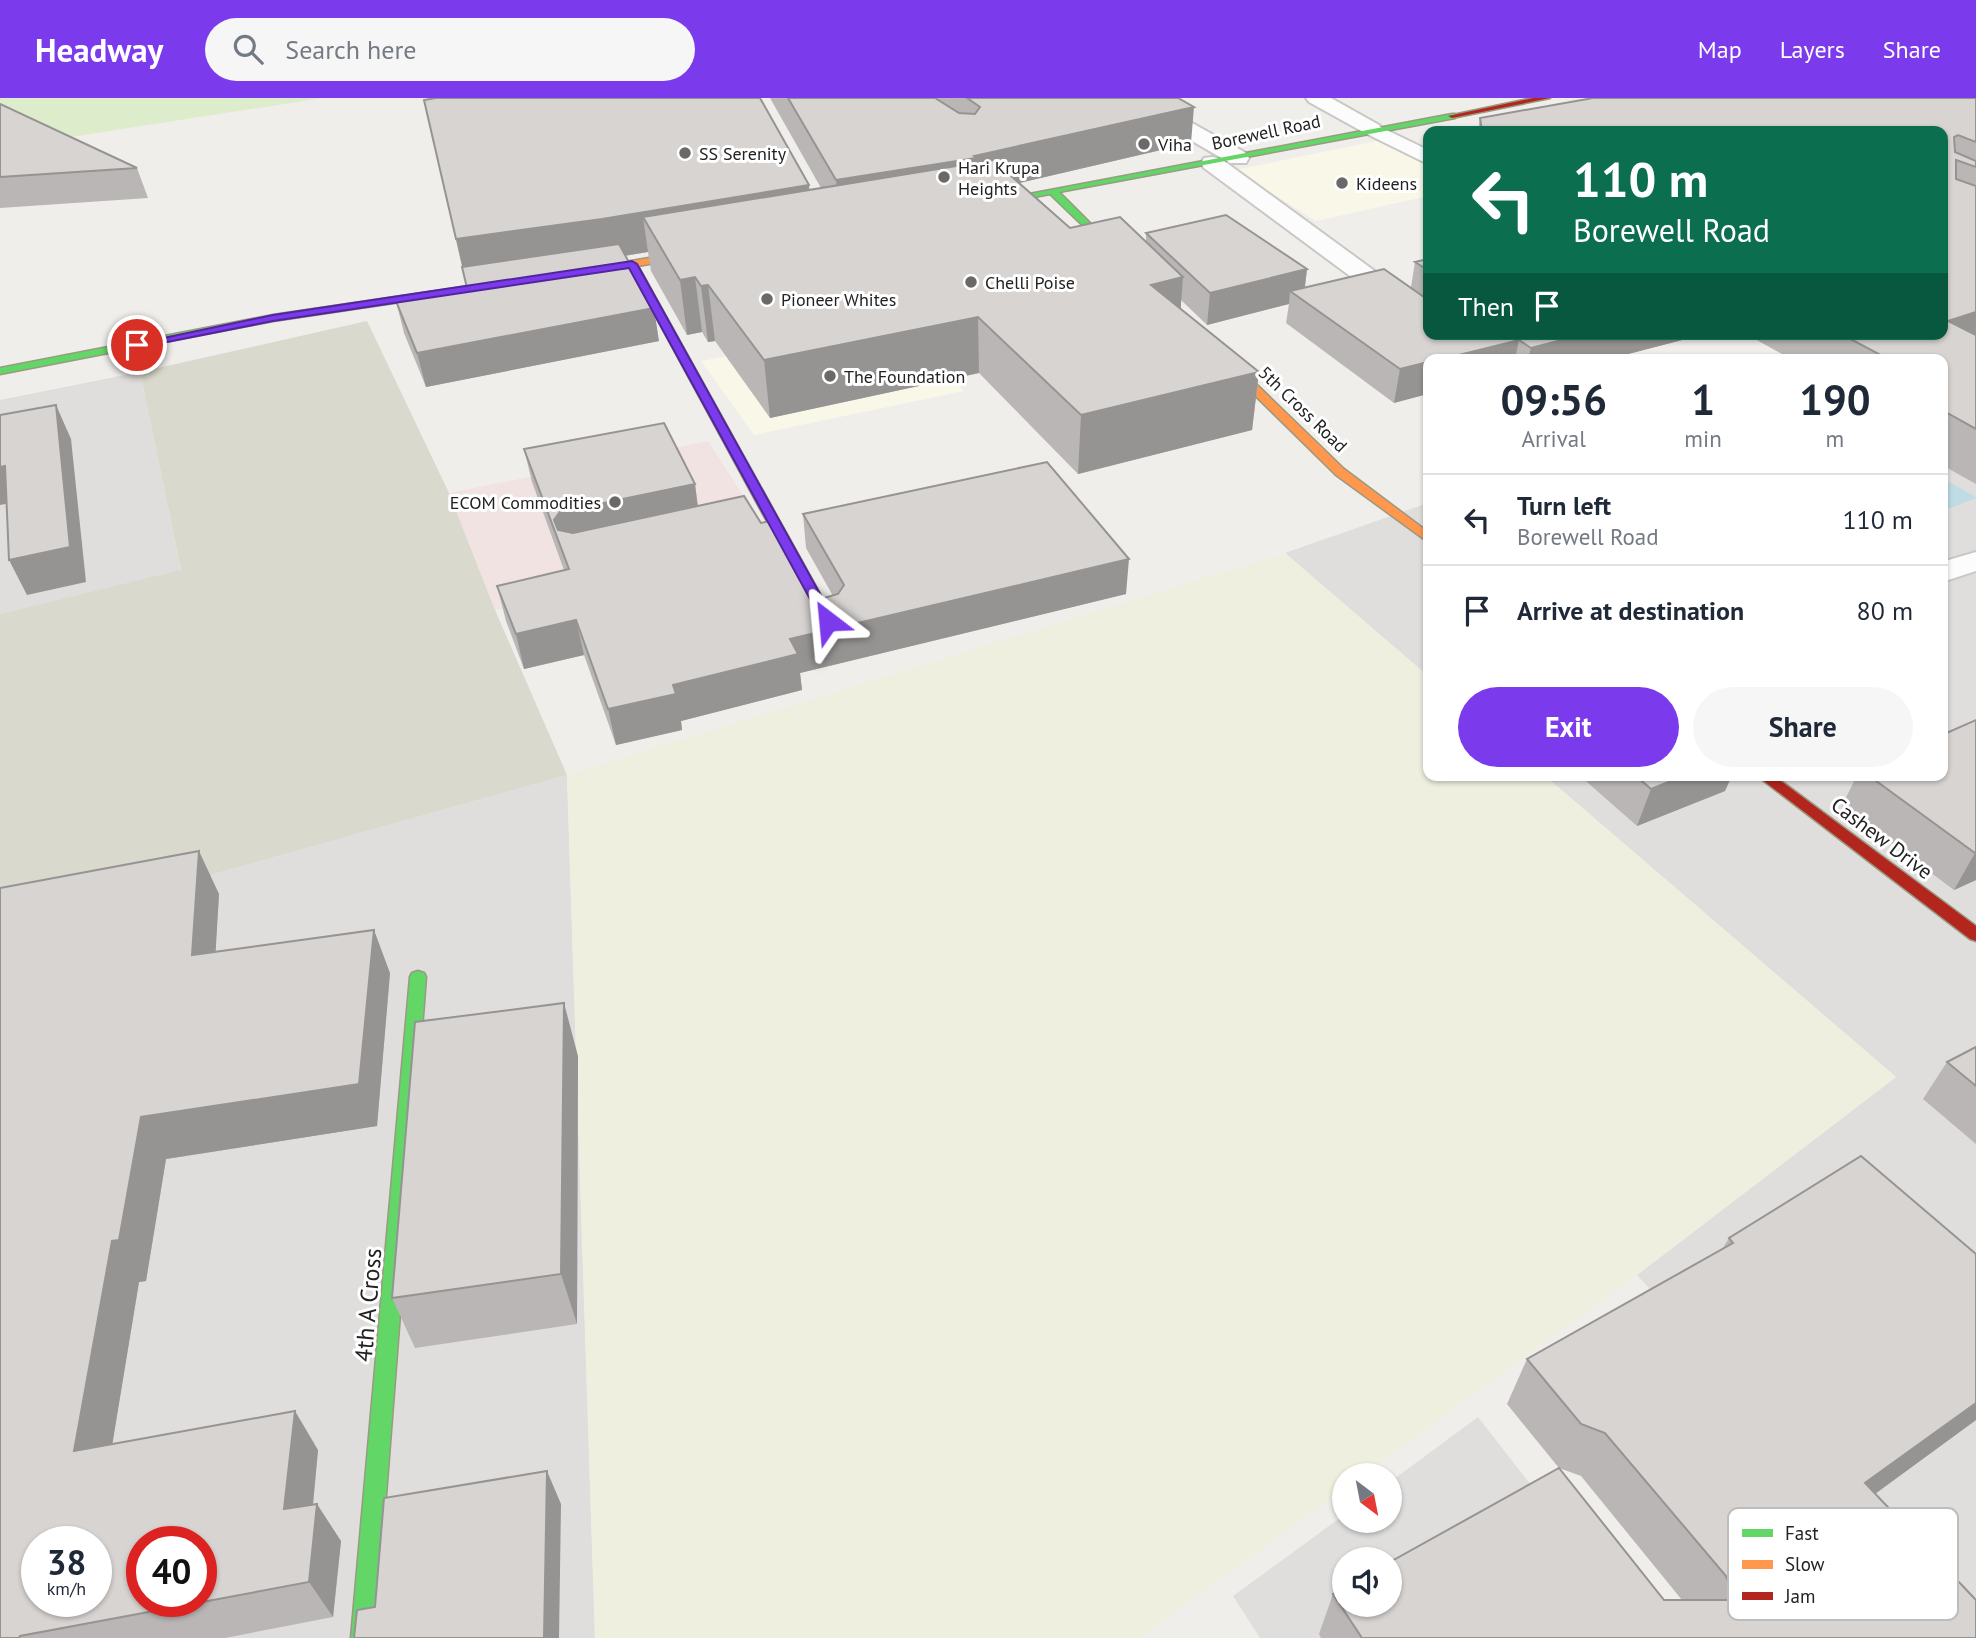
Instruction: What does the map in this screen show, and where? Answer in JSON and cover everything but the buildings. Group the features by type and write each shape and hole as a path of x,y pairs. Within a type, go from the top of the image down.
{"street":[{"path":"1132,98 1238,158"},
{"path":"1316,98 1423,155"},
{"name":"Borewell Road","path":"961,208 1212,163 1372,129 1546,98"},
{"path":"1212,163 1423,318"},
{"path":"1053,192 1132,270"},
{"path":"555,276 724,249"},
{"path":"632,264 756,517 828,621"},
{"path":"0,371 273,318 488,286"},
{"name":"5th Cross Road","path":"1211,347 1340,472 1423,535"},
{"path":"1948,571 1976,561"},
{"name":"Cashew Drive","path":"1771,781 1976,935"},
{"name":"4th A Cross","path":"363,1638 418,977"}],"shaded area":[{"name":"Kideens","path":"1387,139 1423,159 1423,197 1316,221 1235,170"},
{"path":"367,321 449,493 495,610 567,775 0,934 0,614 181,570 140,372"},
{"name":"The Foundation","path":"897,325 964,391 754,435 701,361"},
{"path":"1976,334 1976,1638 1972,1638 1955,1620 1958,1620 1958,1508 1852,1508 1637,1275 1896,1077 1551,781 1948,781 1948,355"},
{"path":"140,372 181,571 0,614 0,400"},
{"path":"708,441 776,546 495,610 449,493"},
{"path":"1423,505 1423,672 1285,553"},
{"path":"567,775 595,1638 0,1638 0,934"},
{"path":"1478,1417 1650,1638 1260,1638 1233,1596 1332,1524 1332,1533 1402,1533 1402,1473"}],"green space":[{"path":"0,98 323,98 0,148"},
{"path":"1285,553 1423,672 1423,781 1551,781 1896,1077 1637,1275 1379,1463 1332,1463 1332,1498 1139,1638 595,1638 567,775"}],"water":[{"path":"1948,482 1976,497 1948,509"}],"traffic: fast":[{"path":"982,204 1452,116"},
{"path":"1053,192 1124,262"},
{"path":"0,371 273,318 470,289"},
{"path":"363,1638 418,977"}],"traffic: slow":[{"path":"578,273 702,252"},
{"path":"632,264 828,621"},
{"path":"1220,355 1340,472 1423,534"}],"traffic: jam":[{"path":"1452,116 1546,98"},
{"path":"1771,781 1976,935"}],"place":[{"name":"Viha","path":"1144,144"},
{"name":"SS Serenity","path":"685,153"},
{"name":"Hari Krupa Heights","path":"944,177"},
{"name":"Kideens","path":"1342,183"},
{"name":"Chelli Poise","path":"971,282"},
{"name":"Pioneer Whites","path":"767,299"},
{"name":"The Foundation","path":"830,376"},
{"name":"ECOM Commodities","path":"615,502"}],"route":[{"path":"137,345 273,318 632,264 828,621"}]}
